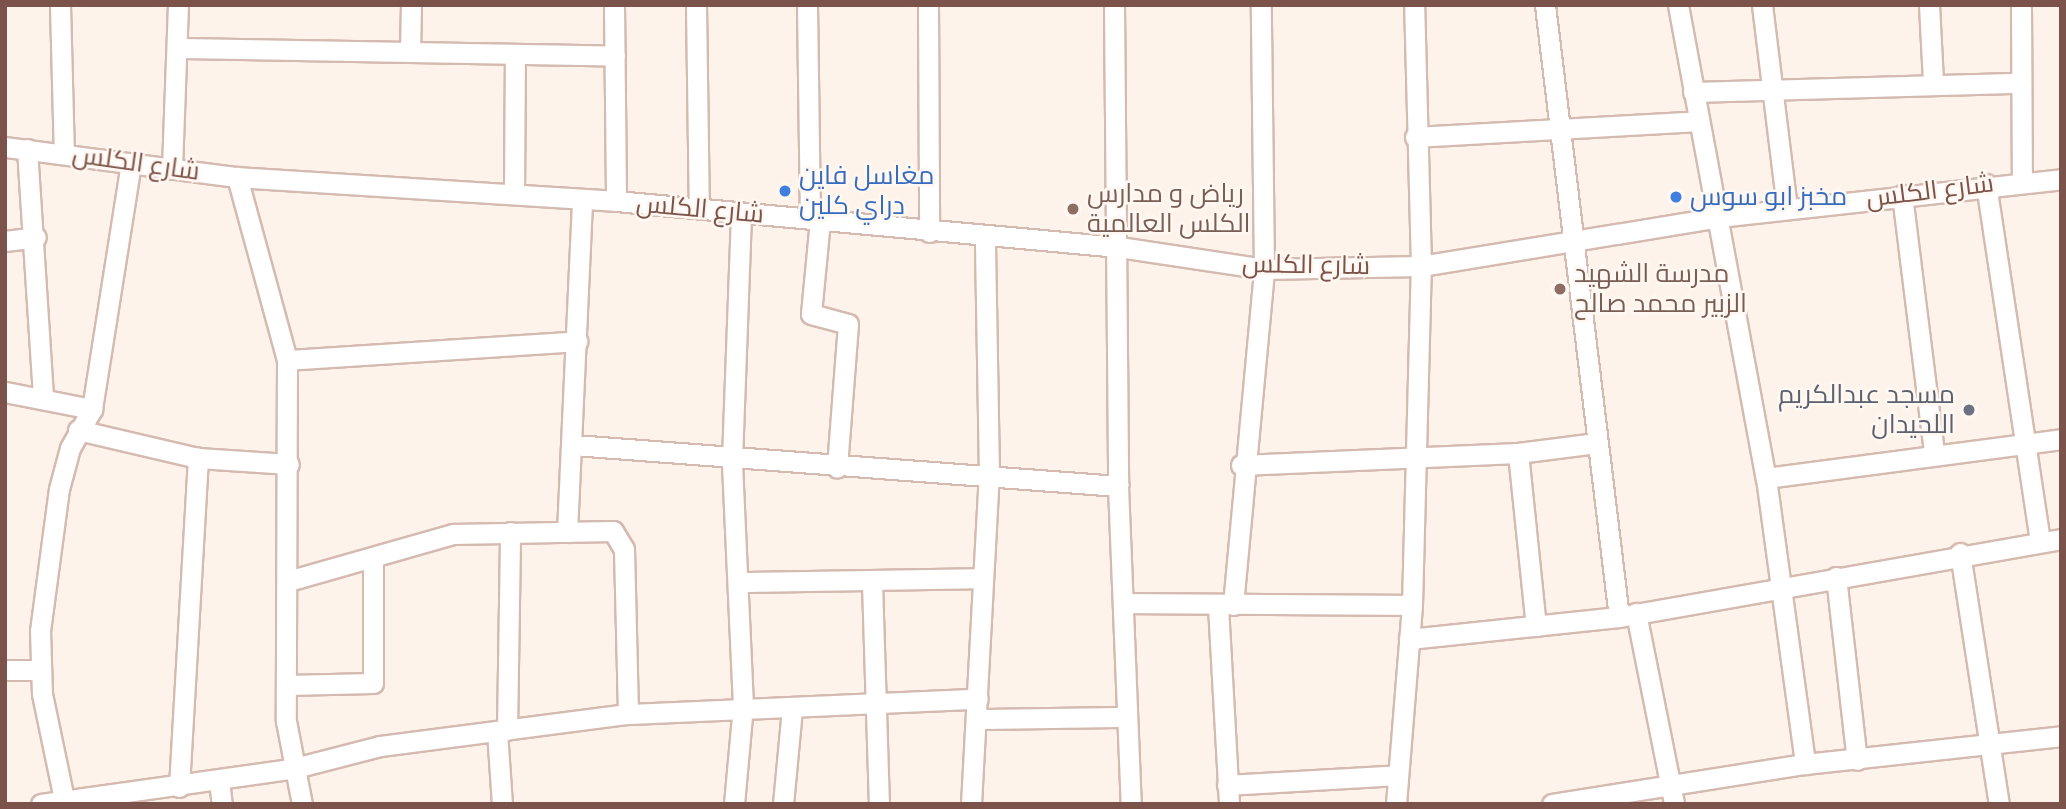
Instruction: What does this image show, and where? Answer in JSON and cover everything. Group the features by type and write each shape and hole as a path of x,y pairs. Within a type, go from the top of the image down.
{"street":[{"path":"60,5 64,153"},
{"path":"172,168 178,5"},
{"path":"410,52 411,5"},
{"path":"614,5 615,201"},
{"path":"696,5 699,208"},
{"path":"807,5 815,220 811,314 848,324 837,468"},
{"path":"928,5 929,232"},
{"path":"1114,5 1119,247 1118,486 1124,604 1125,717 1131,804"},
{"path":"1261,5 1264,269 1226,606 1228,794 1398,775"},
{"path":"1396,804 1412,605 1421,266 1415,137 1414,5"},
{"path":"1545,5 1562,125 1572,244 1596,443 1627,615 1675,804"},
{"path":"1678,5 1766,478 1783,584 1805,764"},
{"path":"1762,5 1770,89 1787,208"},
{"path":"1929,5 1933,82"},
{"path":"2021,5 2022,179"},
{"path":"178,48 615,56"},
{"path":"513,193 515,54"},
{"path":"1693,92 1933,82 2020,83"},
{"path":"1415,137 1562,125 1699,121"},
{"name":"شارع الكلس","path":"5,147 237,177 615,201 985,238 1119,247 1264,269 1421,266 1572,244 1719,217 2022,179 2061,179"},
{"path":"27,149 36,237 43,398"},
{"path":"64,800 41,670 51,532 78,430 92,409 131,163"},
{"path":"237,177 288,360 286,685 291,769 302,804"},
{"path":"1986,184 2028,441 2040,539"},
{"path":"1902,195 1934,453"},
{"path":"567,532 582,199"},
{"path":"734,804 743,706 740,582 732,460 741,214"},
{"path":"5,242 36,237"},
{"path":"971,804 989,474 985,238"},
{"path":"288,360 577,341"},
{"path":"5,392 92,409"},
{"path":"78,430 198,458 289,464"},
{"path":"1766,478 1934,453 2061,439"},
{"path":"1241,465 1518,453 1596,443"},
{"path":"573,445 837,468 989,474 1118,486"},
{"path":"1518,453 1536,626"},
{"path":"178,787 198,458"},
{"path":"288,581 373,561 453,534 613,531 622,540 628,714"},
{"path":"502,804 502,730 510,532"},
{"path":"1409,639 1627,615 1959,553 2040,539 2061,539"},
{"path":"1959,553 1987,747 1999,804"},
{"path":"286,685 373,683 373,561"},
{"path":"1836,577 1857,760"},
{"path":"740,582 872,583 982,578"},
{"path":"872,583 878,699 879,804"},
{"path":"1124,604 1412,605"},
{"path":"5,670 41,670"},
{"path":"41,804 178,787 291,769 380,746 628,714 743,706 792,708 878,699 978,699"},
{"path":"783,804 792,708"},
{"path":"977,719 1125,717"},
{"path":"1552,804 1671,782 1805,764 1987,747 2061,736"},
{"path":"219,781 222,804"}],"place":[{"name":"مغاسل فاين دراي كلين","path":"785,191"},
{"name":"مخبز ابو سوس","path":"1676,197"},
{"name":"رياض و مدارس الكلس العالمية","path":"1073,209"},
{"name":"مدرسة الشهيد الزبير محمد صالح","path":"1560,289"},
{"name":"مسجد عبدالكريم اللحيدان","path":"1969,410"}]}
